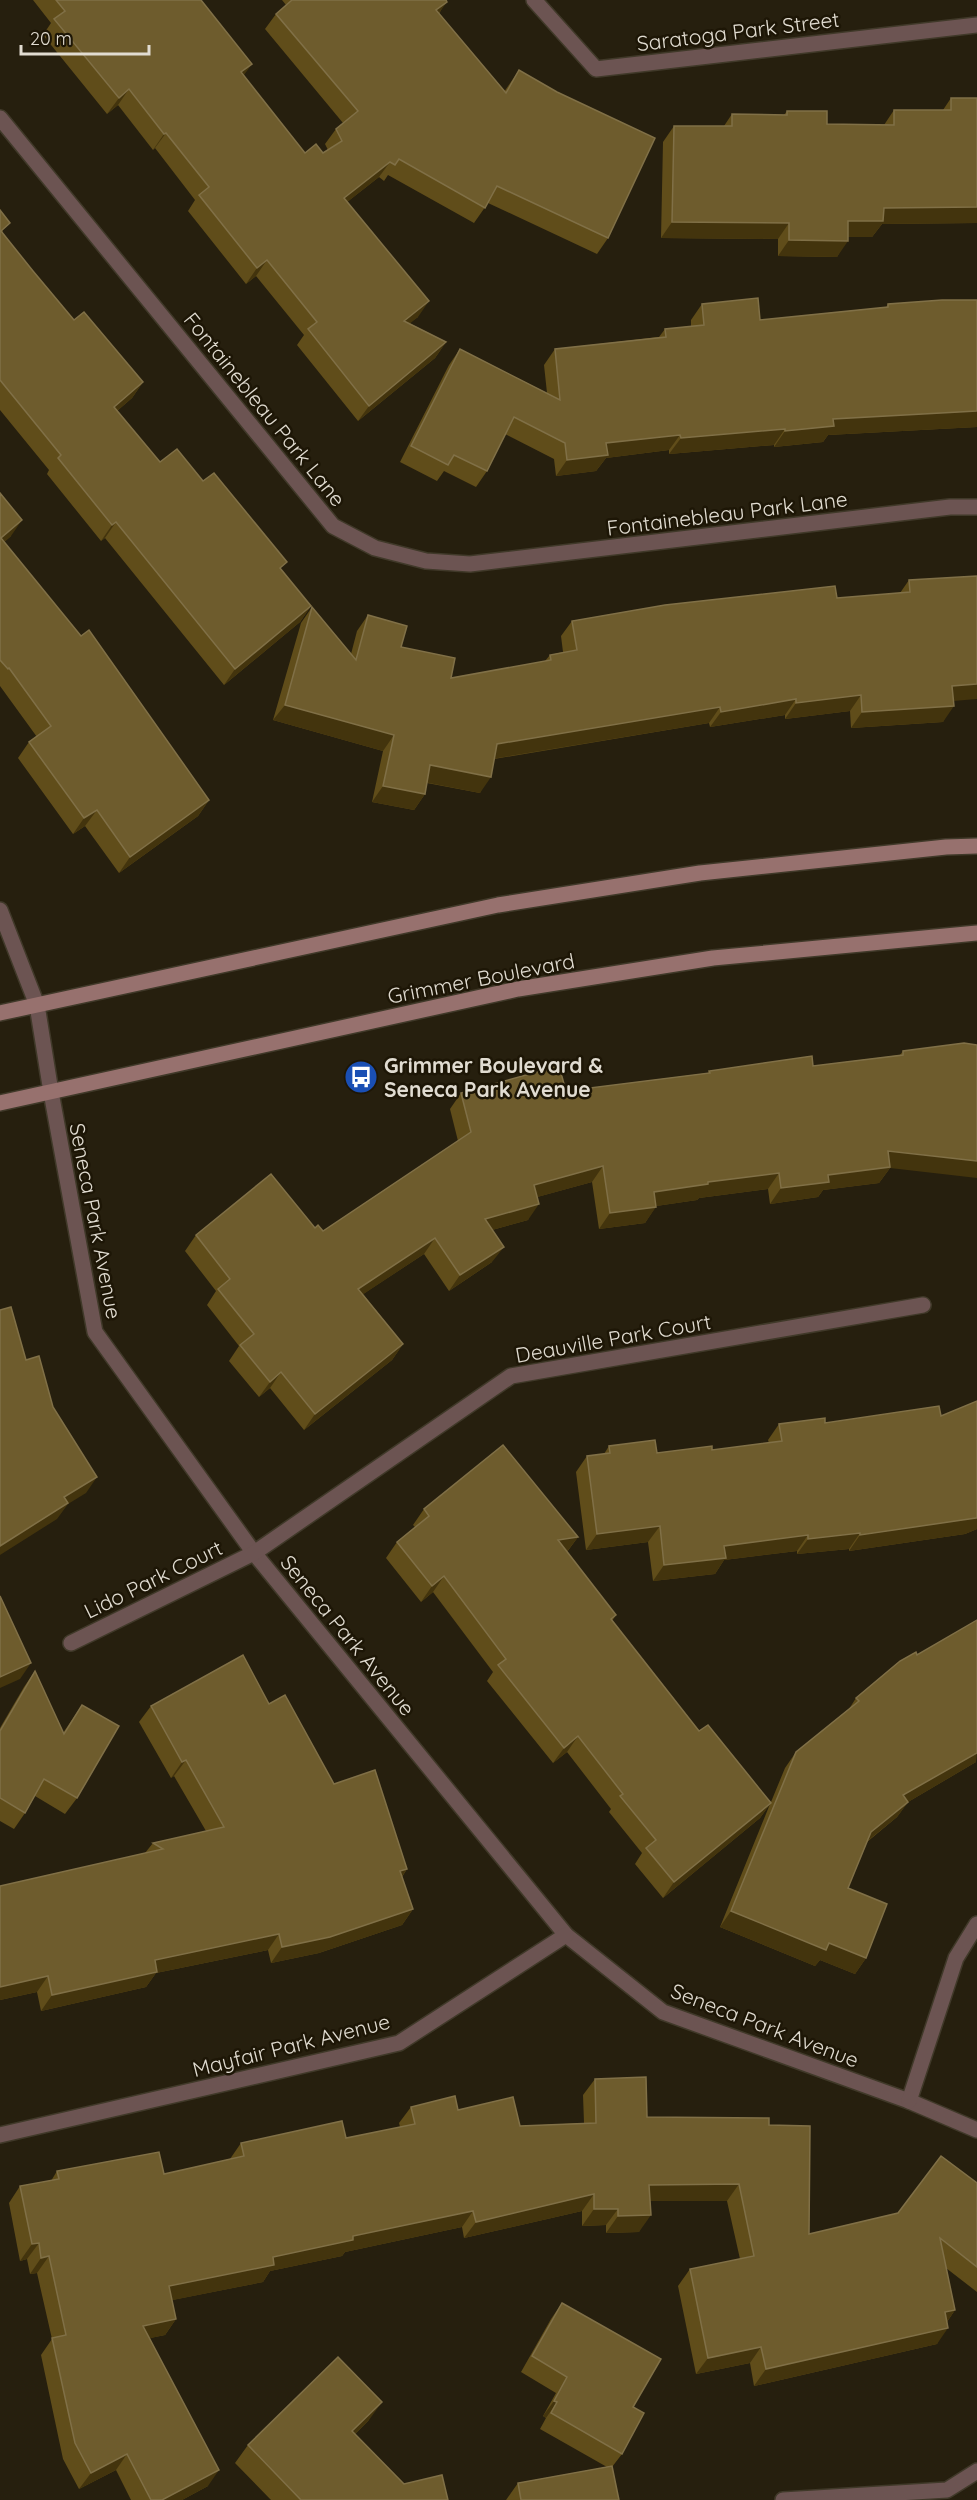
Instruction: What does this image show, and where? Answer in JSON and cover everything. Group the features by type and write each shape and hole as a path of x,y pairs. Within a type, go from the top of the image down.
{"main road":[{"path":"0,1013 498,905 700,873 946,847 977,846"},
{"name":"Grimmer Boulevard","path":"0,1103 518,989 713,958 977,933"}],"street":[{"name":"Saratoga Park Street","path":"534,0 596,69 977,25"},
{"name":"Fontainebleau Park Lane","path":"0,118 333,526 375,548 426,561 470,564 950,507 977,507"},
{"name":"Seneca Park Avenue","path":"0,910 37,1005 95,1332 254,1553 566,1935 663,2012 909,2101 977,2130"},
{"name":"Deauville Park Court","path":"254,1553 511,1376 923,1305"},
{"name":"Lido Park Court","path":"71,1643 254,1553"},
{"path":"909,2101 956,1958 977,1924"},
{"name":"Mayfair Park Avenue","path":"0,2135 399,2043 566,1935"},
{"path":"783,2500 947,2490 977,2471"}],"building":[{"path":"56,0 201,0 252,64 241,72 305,153 316,144 323,153 342,141 336,129 358,111 276,14 292,0 446,0 447,2 436,10 506,93 519,70 557,92 655,138 608,238 497,186 485,208 399,159 395,165 390,162 344,198 429,301 404,321 446,342 369,406 308,329 317,322 267,260 257,268 199,195 209,187 166,133 164,134 129,89 119,98 54,19 65,11"},
{"path":"951,98 977,98 977,207 884,208 883,221 848,221 848,241 789,240 789,223 672,222 674,126 732,126 732,114 787,115 787,111 827,111 827,124 894,125 894,110 951,110"},
{"path":"0,210 10,223 1,231 33,271 74,320 84,312 143,382 114,407 160,462 177,449 203,481 214,473 287,562 280,568 311,606 235,669 116,522 112,525 58,458 61,455 0,380"},
{"path":"758,298 760,320 888,307 888,304 977,300 977,411 833,419 834,426 681,438 680,435 606,443 608,455 567,460 565,443 514,417 487,471 454,455 448,465 411,446 460,349 560,400 555,349 666,337 665,329 704,325 702,304"},
{"path":"0,493 22,520 1,538 81,636 89,630 209,800 130,857 97,810 84,818 29,742 51,726 9,668 0,660"},
{"path":"977,576 977,684 952,686 954,706 862,712 861,695 796,703 796,699 721,712 720,707 497,744 491,777 430,765 425,794 383,786 394,735 285,705 312,607 356,660 368,615 407,626 401,647 455,658 451,678 551,660 550,655 577,650 572,621 665,605 835,586 837,598 910,592 909,580"},
{"path":"964,1043 977,1045 977,1161 888,1151 890,1167 828,1175 829,1182 781,1188 779,1173 708,1182 708,1184 654,1192 656,1207 610,1213 603,1166 534,1185 539,1204 485,1219 504,1247 460,1275 435,1238 358,1289 403,1344 315,1414 281,1372 270,1382 240,1345 254,1334 218,1289 230,1279 196,1235 271,1174 315,1228 318,1225 323,1231 471,1132 461,1093 559,1066 566,1091 710,1073 709,1071 812,1056 813,1066 903,1055 903,1051"},
{"path":"11,1307 26,1360 39,1356 53,1407 97,1477 64,1497 68,1503 0,1546 0,1310"},
{"path":"977,1401 977,1518 860,1535 860,1533 808,1539 808,1535 724,1546 726,1558 664,1565 660,1526 597,1534 587,1456 610,1453 609,1446 655,1440 657,1453 712,1446 712,1450 782,1441 779,1424 825,1418 825,1423 939,1406 941,1416"},
{"path":"503,1445 578,1537 558,1540 616,1615 611,1619 699,1731 708,1725 771,1803 674,1882 646,1848 656,1840 620,1796 623,1794 578,1736 564,1748 498,1665 506,1659 444,1576 432,1586 397,1542 429,1516 424,1509"},
{"path":"0,1596 31,1663 0,1677"},
{"path":"977,1620 977,1753 903,1795 908,1802 871,1832 848,1888 887,1904 866,1958 829,1943 826,1950 731,1911 796,1752 859,1701 856,1698 900,1661 916,1652 917,1655"},
{"path":"243,1655 269,1704 285,1695 334,1784 375,1770 407,1869 400,1871 413,1909 330,1937 282,1947 279,1934 155,1960 157,1972 52,1995 48,1976 0,1987 0,1886 163,1849 153,1843 224,1827 186,1760 182,1762 151,1706"},
{"path":"35,1671 64,1734 82,1705 119,1726 77,1798 44,1779 25,1813 0,1798 0,1731"},
{"path":"646,2077 647,2117 769,2118 769,2125 810,2126 809,2234 898,2213 941,2156 977,2183 977,2267 940,2238 955,2310 945,2312 948,2328 766,2369 761,2347 708,2358 690,2269 754,2256 739,2184 649,2185 651,2215 618,2216 618,2209 594,2209 594,2194 476,2222 473,2211 353,2236 353,2240 273,2257 274,2265 169,2286 176,2319 143,2326 219,2470 162,2500 151,2500 127,2454 91,2473 75,2443 52,2338 66,2335 49,2256 41,2258 39,2243 32,2244 20,2186 59,2179 57,2171 159,2152 164,2174 244,2156 241,2143 342,2121 346,2138 415,2124 411,2107 455,2096 458,2110 513,2097 520,2126 596,2123 595,2079"},
{"path":"562,2303 661,2359 633,2407 644,2413 622,2454 551,2413 557,2402 554,2401 567,2377 532,2356"},
{"path":"338,2357 382,2402 352,2431 404,2484 442,2475 448,2500 301,2500 248,2445"},
{"path":"612,2466 619,2500 521,2500 518,2483"}],"place":[{"name":"Grimmer Boulevard & Seneca Park Avenue","path":"361,1077"}]}
